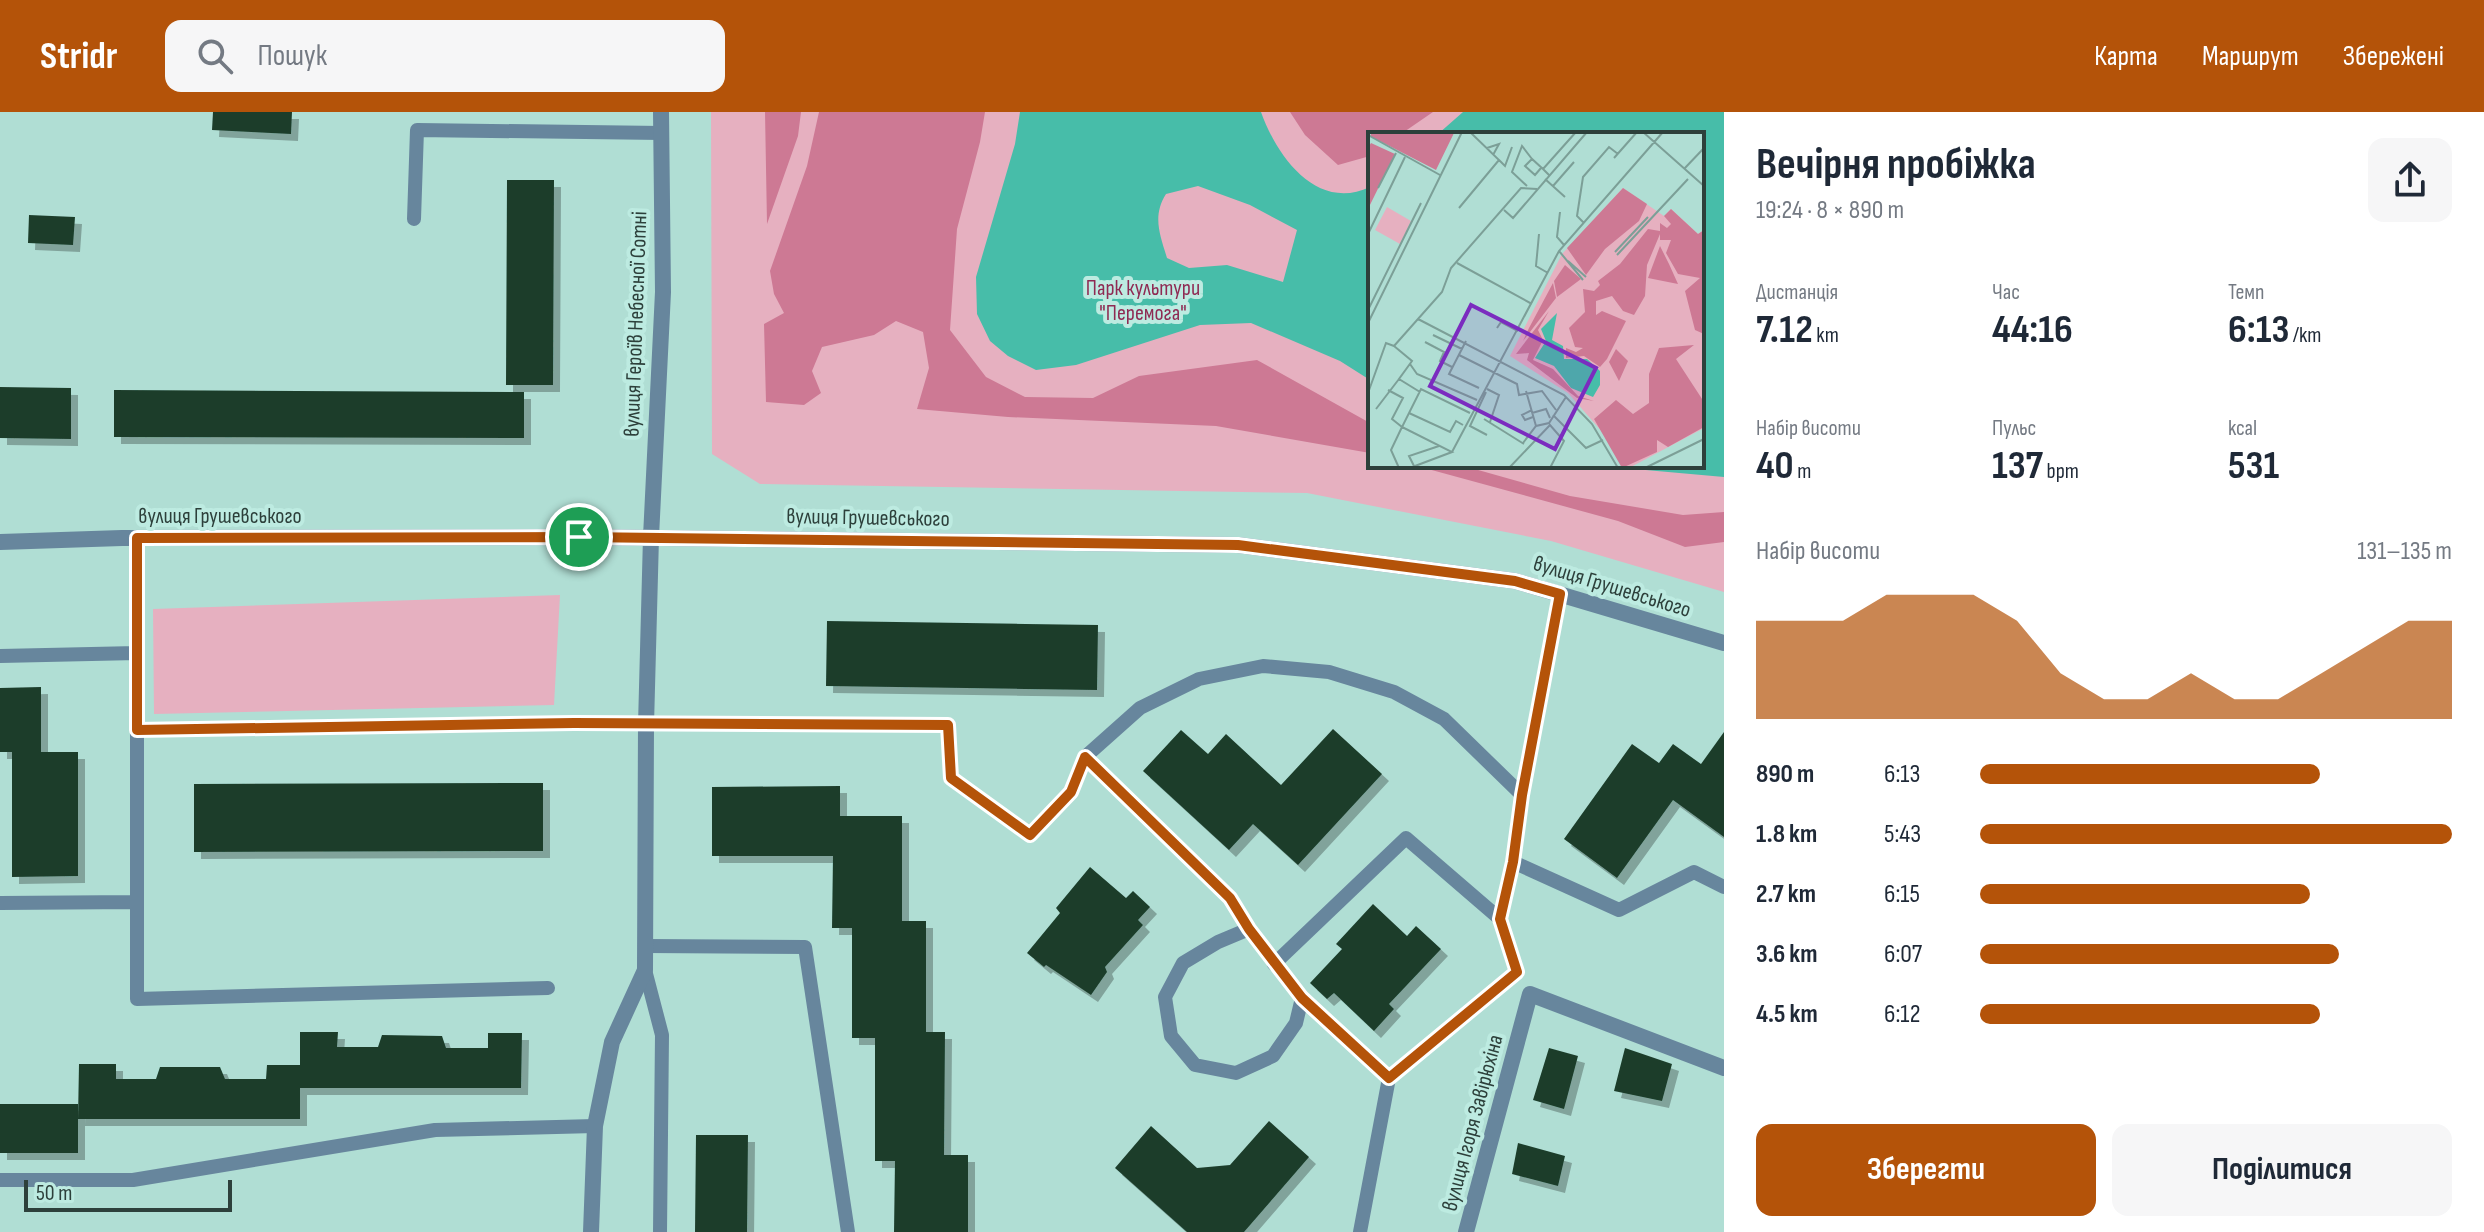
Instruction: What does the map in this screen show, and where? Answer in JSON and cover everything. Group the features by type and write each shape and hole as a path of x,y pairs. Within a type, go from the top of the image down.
{"street":[{"name":"вулиця Героїв Небесної Сотні","path":"645,970 646,725 663,292 661,112"},
{"name":"вулиця Грушевського","path":"0,542 137,538 651,537 1238,545 1515,581 1724,643"},
{"path":"591,1232 595,1126 612,1042 645,970"},
{"path":"1530,994 1724,1068"},
{"name":"вулиця Ігоря Завірюхіна","path":"1466,1232 1530,994"}],"lane":[{"path":"414,219 417,130 662,133"},
{"path":"137,538 137,999 548,988"},
{"path":"1530,994 1517,972 1500,919 1513,862 1522,795 1560,594"},
{"path":"0,656 137,653"},
{"path":"137,730 574,723 948,725 951,778 1030,835 1071,792 1085,757 1140,708 1199,679 1263,666 1329,672 1394,692 1444,719 1522,795"},
{"path":"1085,757 1230,898 1274,964 1302,998 1389,1078"},
{"path":"1274,964 1406,838 1500,919"},
{"path":"1513,862 1619,910 1694,872 1724,887"},
{"path":"0,903 137,902"},
{"path":"1249,929 1218,942 1183,963 1165,997 1171,1036 1195,1065 1236,1073 1273,1056 1296,1023 1302,998"},
{"path":"646,946 805,947 848,1232"},
{"path":"645,970 662,1035 660,1232"},
{"path":"1360,1232 1389,1078 1517,972"},
{"path":"0,1180 133,1180 435,1130 595,1126"}],"green space":[{"name":"Парк культури \"Перемога\"","path":"711,112 1724,112 1724,592 1551,541 1307,493 760,484 712,454"},
{"path":"560,595 554,705 154,714 153,609"}],"shaded area":[{"path":"765,112 801,112 798,136 767,224"},
{"path":"819,112 985,112 957,229 950,330 986,377 1025,397 1093,398 1139,376 1257,360 1368,422 1368,453 1216,426 1008,417 917,409 929,368 923,332 896,321 874,335 822,347 812,371 821,393 804,405 766,402 764,324 784,313 774,294 770,271 807,166"},
{"path":"1020,112 1261,112 1277,146 1302,176 1316,186 1333,192 1351,193 1368,188 1368,379 1340,361 1251,323 1200,325 1076,365 1036,370 1008,356 990,341 977,314 976,277 1015,144","holes":["1198,186 1250,205 1297,230 1283,282 1227,265 1189,268 1167,258 1158,218 1166,194"]},
{"path":"1290,112 1433,112 1404,132 1368,132 1368,157 1338,165 1305,135"},
{"path":"1463,112 1724,112 1724,477 1623,468 1704,468 1704,132 1440,132"},
{"path":"1424,468 1471,468 1570,496 1683,515 1724,512 1724,542 1685,547 1618,521"}],"building":[{"path":"213,112 292,112 291,134 212,130"},
{"path":"507,180 554,180 553,385 506,385"},
{"path":"29,215 75,217 73,245 28,243"},
{"path":"0,387 71,388 71,439 0,438"},
{"path":"114,390 524,392 524,438 114,437"},
{"path":"827,621 1098,625 1097,690 826,686"},
{"path":"41,687 41,752 78,752 78,876 12,877 12,752 0,752 0,688"},
{"path":"1333,729 1382,774 1298,865 1253,824 1229,850 1143,771 1181,730 1208,754 1226,734 1281,785"},
{"path":"1724,732 1724,837 1673,800 1617,878 1564,839 1632,744 1659,763 1673,744 1701,764"},
{"path":"543,783 543,851 194,852 194,784"},
{"path":"840,786 840,816 902,816 902,921 926,921 926,1032 945,1032 944,1155 968,1155 968,1232 894,1232 895,1161 875,1161 875,1038 852,1038 852,928 832,928 833,856 712,856 712,787"},
{"path":"1090,867 1126,898 1133,891 1150,907 1138,920 1143,925 1105,967 1107,972 1091,995 1027,953 1060,913 1056,908"},
{"path":"1373,904 1407,936 1416,926 1441,949 1389,1004 1394,1009 1374,1031 1334,993 1327,999 1310,983 1342,949 1336,944"},
{"path":"300,1032 338,1032 337,1047 378,1047 382,1035 442,1036 446,1048 488,1048 488,1033 522,1033 521,1088 300,1088 300,1119 78,1119 79,1064 116,1064 116,1079 156,1079 160,1067 220,1067 225,1079 266,1079 267,1065 300,1065"},
{"path":"1549,1048 1578,1056 1564,1109 1533,1100"},
{"path":"1625,1048 1672,1064 1662,1101 1614,1091"},
{"path":"0,1104 78,1104 78,1153 0,1153"},
{"path":"1269,1121 1309,1157 1244,1232 1187,1232 1115,1168 1151,1126 1197,1168 1230,1165"},
{"path":"696,1135 748,1135 747,1232 695,1232"},
{"path":"1518,1143 1565,1156 1558,1186 1512,1174"}],"route":[{"path":"579,537 1238,545 1515,581 1560,594 1522,795 1513,862 1500,919 1517,972 1389,1078 1302,998 1249,929 1230,898 1085,757 1071,792 1030,835 951,778 948,725 574,723 137,730 137,538 579,537"}]}
